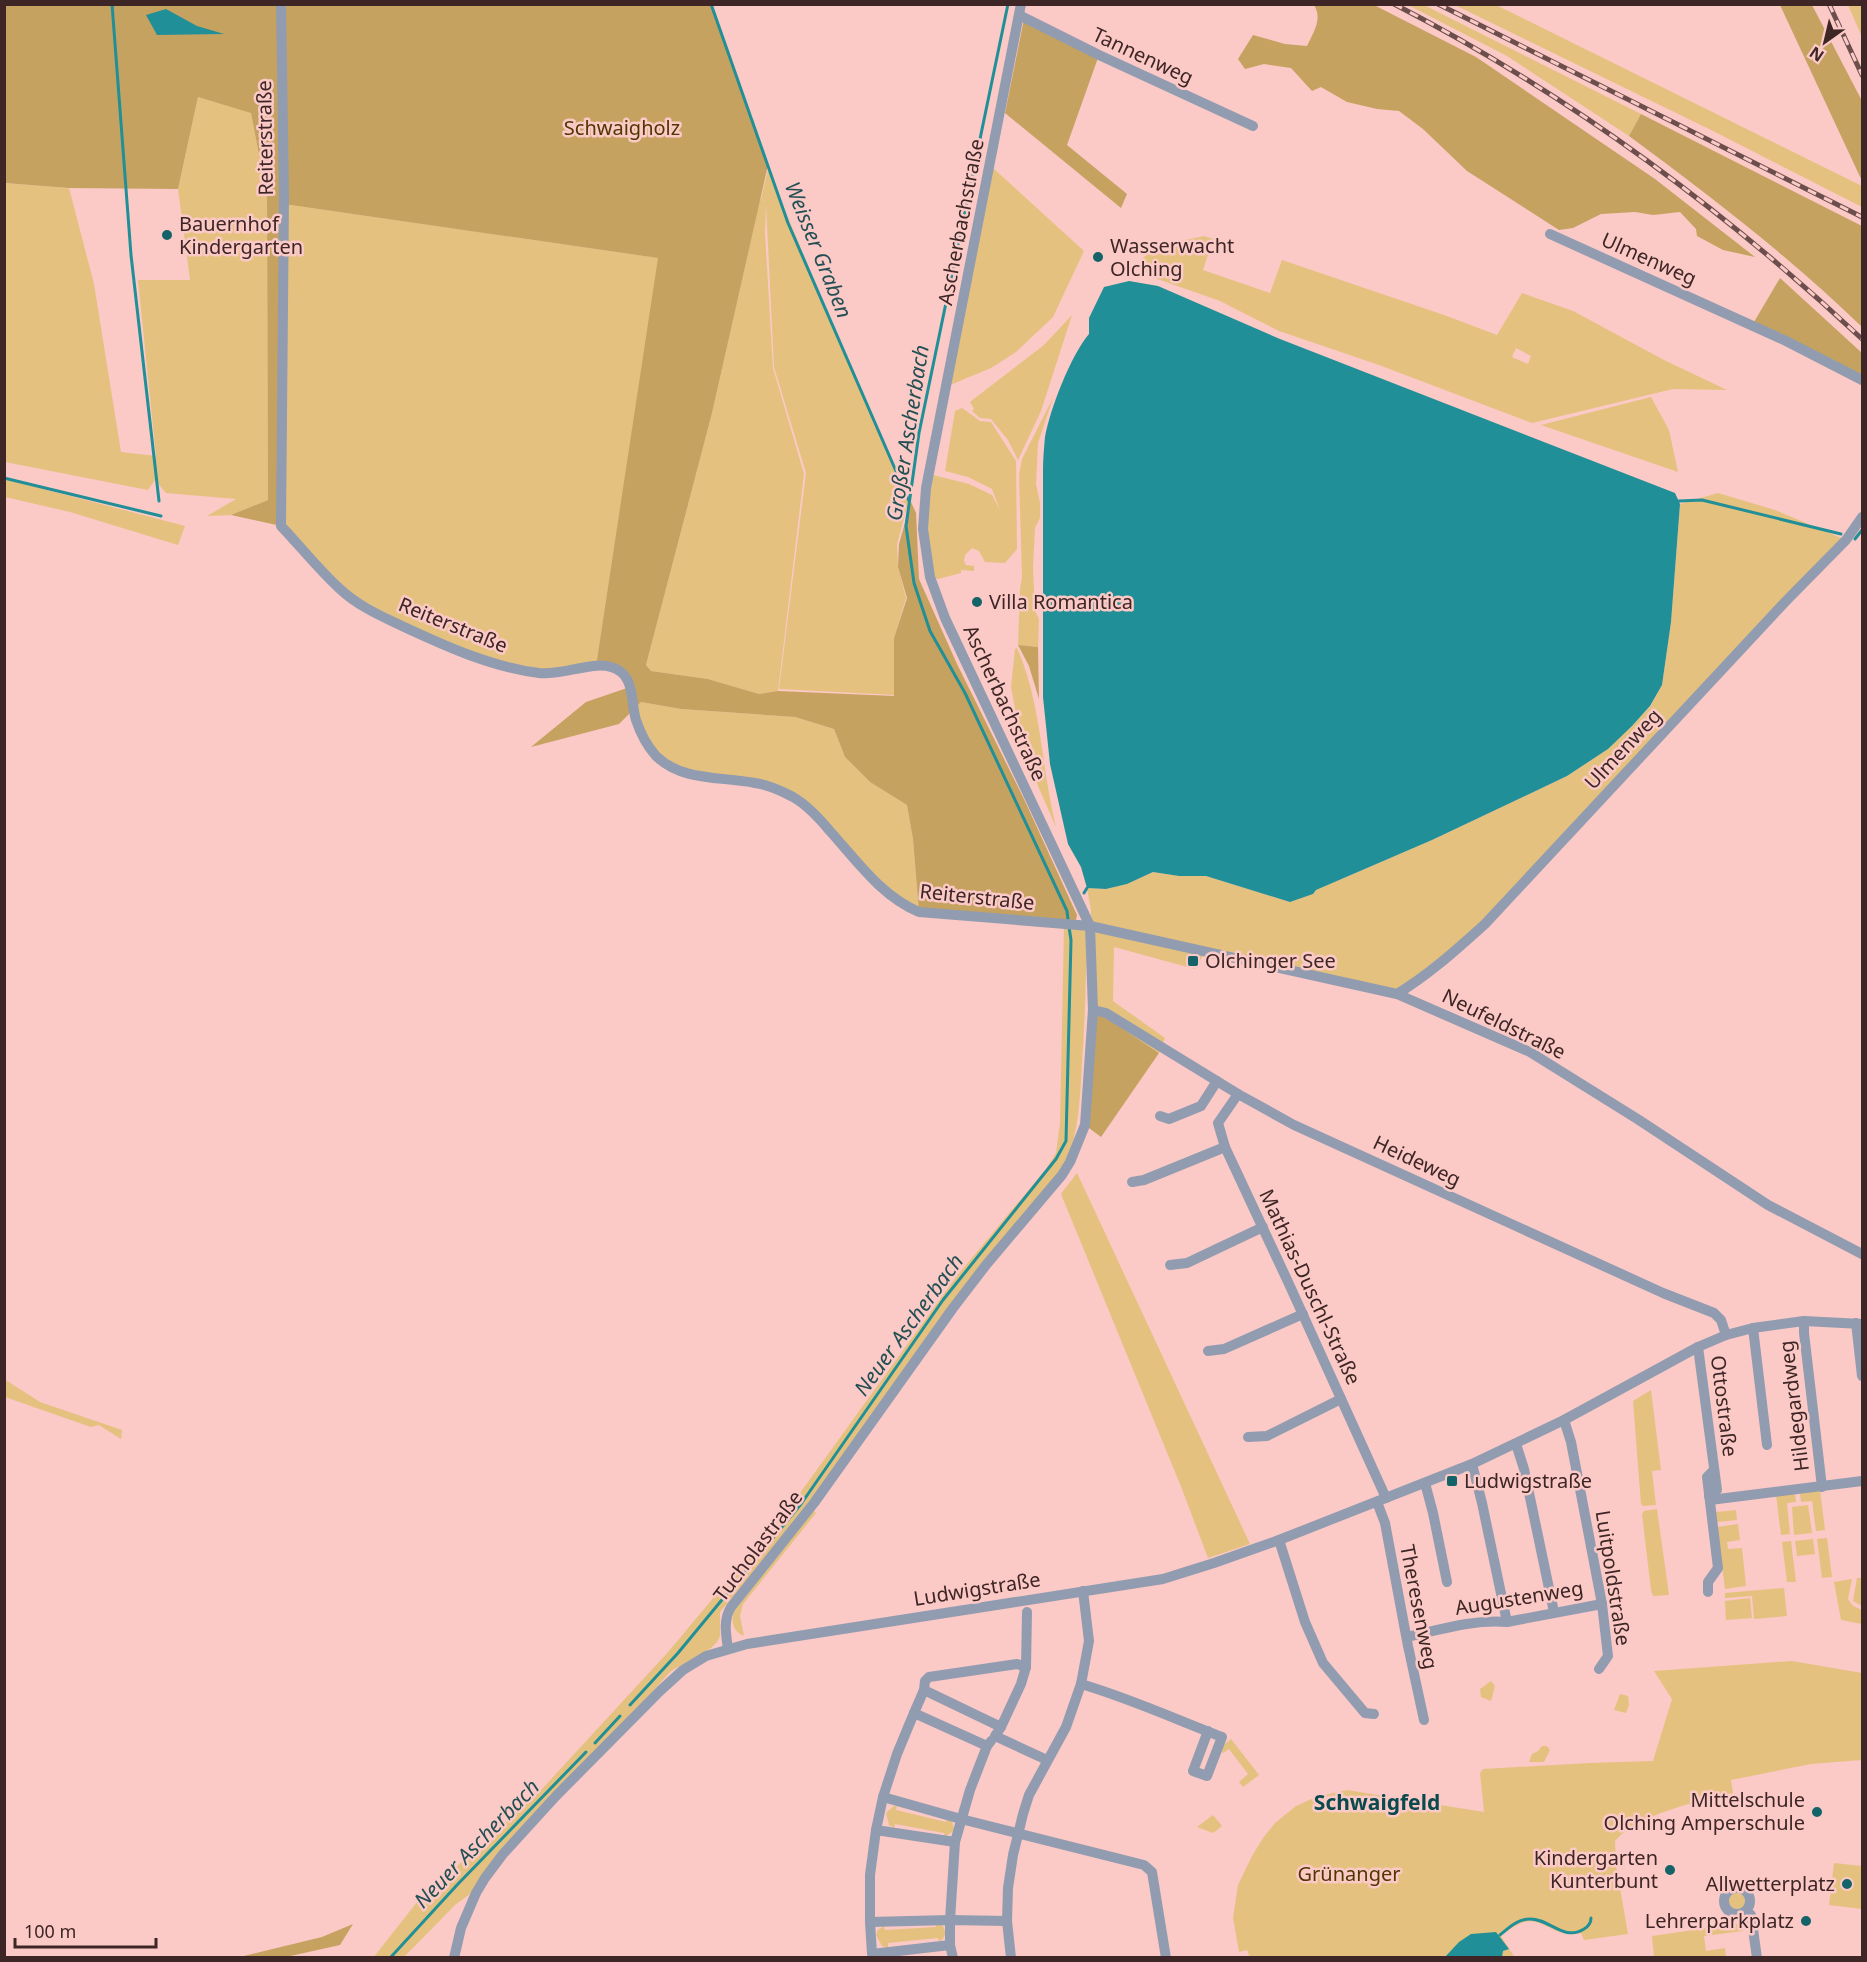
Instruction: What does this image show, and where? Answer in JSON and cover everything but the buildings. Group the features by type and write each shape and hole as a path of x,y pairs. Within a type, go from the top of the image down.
{"street":[{"name":"Reiterstraße","path":"281,4 284,196 281,526 341,590 369,610 446,646 514,669 542,674 563,673 596,666 611,667 617,670 628,681 633,693 636,720 656,755 676,770 699,777 753,782 776,788 796,799 815,814 885,893 904,906 919,912 1089,926"},
{"name":"Tannenweg","path":"1020,10 1099,55 1253,126"},
{"name":"Ascherbachstraße","path":"1020,10 926,488 923,529 930,577 945,618 1089,926 1093,1010 1085,1125 1070,1162"},
{"name":"Ulmenweg","path":"1550,234 1786,341 1863,380"},
{"name":"Ulmenweg","path":"1397,994 1444,961 1485,924 1785,602 1846,540 1863,517"},
{"name":"Neufeldstraße","path":"1089,926 1397,994 1530,1052 1768,1205 1863,1254"},
{"name":"Heideweg","path":"1093,1010 1106,1013 1238,1094 1294,1125 1664,1293 1714,1313 1721,1320 1726,1335"},
{"path":"1160,1116 1169,1119 1202,1106 1217,1081"},
{"name":"Mathias-Duschl-Straße","path":"1238,1094 1218,1123 1225,1147 1341,1399 1381,1500"},
{"path":"1132,1182 1144,1180 1225,1147"},
{"name":"Tucholastraße","path":"728,1648 727,1614 735,1600 814,1503 966,1291 1054,1185 1070,1162"},
{"path":"1170,1264 1187,1263 1263,1227"},
{"path":"1208,1351 1224,1349 1303,1314"},
{"name":"Ludwigstraße","path":"728,1648 1162,1578 1279,1540 1472,1464 1564,1420 1698,1347 1726,1335 1753,1328 1804,1321 1859,1324"},
{"name":"Hildegardweg","path":"1804,1321 1822,1487"},
{"path":"1859,1324 1863,1376"},
{"path":"1753,1328 1767,1445"},
{"name":"Ottostraße","path":"1698,1347 1717,1490 1710,1498 1718,1568 1707,1582 1708,1592"},
{"path":"1248,1437 1267,1436 1341,1399"},
{"name":"Luitpoldstraße","path":"1564,1420 1571,1442 1602,1604 1608,1656 1599,1669"},
{"path":"1516,1444 1524,1470 1554,1612"},
{"path":"1472,1464 1507,1622"},
{"path":"1710,1498 1863,1481"},
{"path":"1425,1484 1447,1582"},
{"name":"Theresenweg","path":"1381,1500 1424,1719"},
{"path":"1279,1540 1305,1622 1323,1663 1365,1713 1374,1714"},
{"path":"1011,1958 1007,1921 1008,1888 1018,1833 1029,1795 1066,1727 1081,1684 1089,1641 1083,1591"},
{"name":"Augustenweg","path":"1407,1637 1455,1626 1494,1621 1507,1622 1602,1604"},
{"path":"953,1958 950,1945 950,1920 955,1842 987,1746 998,1731 1026,1666 1027,1612"},
{"path":"454,1958 461,1928 476,1893 503,1854 556,1796 660,1691 683,1670 706,1656 728,1648"},
{"path":"950,1945 872,1955 870,1875 883,1797 897,1754 924,1690 925,1681 929,1677 1017,1664 1026,1666"},
{"path":"1081,1684 1117,1695 1208,1731"},
{"path":"924,1690 1047,1760"},
{"path":"914,1713 987,1746"},
{"path":"883,1797 1144,1865 1152,1872 1166,1958"},
{"path":"876,1830 955,1842"},
{"path":"1746,1911 1751,1915 1757,1958"},
{"path":"870,1922 1007,1921"}],"green space":[{"name":"Schwaigholz","path":"4,5 711,5 768,165 712,413 646,665 651,671 708,679 759,694 778,691 894,696 894,638 907,598 898,567 899,544 911,502 916,513 919,579 957,664 1024,799 1077,915 1076,920 919,912 913,839 907,805 870,782 845,757 834,729 795,717 681,709 641,702 619,724 531,747 586,702 630,687 622,674 596,666 658,258 284,204 281,526 231,515 268,500 267,195 251,113 198,97 178,189 69,188 5,183"},
{"path":"1314,5 1374,5 1476,57 1655,179 1755,257 1723,250 1697,236 1696,229 1680,212 1653,215 1635,212 1601,214 1573,228 1559,230 1467,171 1423,129 1399,111 1347,102 1321,87 1312,91 1291,68 1264,64 1245,69 1238,59 1253,35 1285,44 1307,46 1317,21 1318,15"},
{"path":"1408,5 1424,5 1641,114 1629,136 1507,56"},
{"path":"1455,5 1496,5 1862,186 1862,207 1713,131"},
{"path":"1780,5 1812,5 1862,101 1862,181"},
{"path":"1848,5 1862,5 1862,37"},
{"path":"1024,19 1099,55 1067,145 1127,194 1121,208 1005,113"},
{"path":"198,97 251,112 267,195 268,500 232,515 207,516 236,499 166,493 155,480 148,490 5,462 4,183 69,188 94,284 121,452 156,456 138,280 190,280 178,189"},
{"path":"1641,114 1862,226 1862,327 1807,276 1749,228 1629,136"},
{"path":"993,168 1084,251 1053,317 1016,352 991,368 950,385"},
{"path":"768,170 908,503 897,544 898,567 906,598 894,638 894,695 779,689 806,473 774,367 766,205 765,233 773,368 804,474 778,691 759,694 708,679 651,671 646,665 712,413 760,199 766,202 761,199"},
{"path":"284,204 659,258 596,666 563,673 514,669 369,610 281,526"},
{"path":"1204,236 1213,239 1203,270 1270,293 1282,260 1497,335 1522,293 1573,311 1664,360 1727,390 1673,389 1532,423 1379,365 1279,331 1220,301 1149,276 1144,269 1141,260 1154,250","holes":["1516,348 1531,356 1528,364 1512,357"]},
{"path":"1780,278 1862,353 1862,376 1754,322"},
{"path":"1072,315 1041,411 1018,460 1008,440 991,419 980,418 972,411 974,409 970,402 1044,345"},
{"path":"1651,397 1669,430 1678,472 1541,425"},
{"path":"1053,398 1038,443 1036,484 1040,518 1035,528 1033,567 1035,611 1039,619 1038,647 1018,645 1022,577 1019,475 1022,459"},
{"path":"962,408 980,421 991,422 1016,461 1017,549 1005,563 985,562 979,551 972,548 965,555 964,561 966,565 974,566 974,571 961,570 961,573 938,579 930,577 923,529 929,474 969,484 992,495 1000,510 992,489 968,477 945,471 955,411"},
{"path":"4,479 185,526 178,545 70,512 5,497"},
{"path":"1718,493 1775,510 1846,540 1485,924 1397,994 1205,952 1195,969 1114,947 1113,1001 1165,1038 1159,1053 1105,1017 1092,1015 1091,911 1087,888 1106,889 1127,884 1153,872 1179,876 1206,876 1290,902 1313,894 1316,890 1432,840 1567,776 1608,749 1650,707 1662,685 1671,622 1680,504"},
{"path":"1018,645 1038,647 1039,699 1029,666"},
{"path":"1017,648 1032,691 1056,827 1020,736 1011,687 1015,649"},
{"path":"641,702 681,709 795,717 834,729 845,757 870,782 907,805 913,839 919,912 904,906 815,815 776,788 701,776 659,757 634,709"},
{"path":"1064,928 1085,930 1087,933 1085,1014 1079,1102 1074,1139 1066,1163 790,1528 720,1612 720,1636 717,1642 711,1648 671,1671 470,1894 455,1905 404,1957 373,1958 425,1892 443,1882 462,1861 542,1789 669,1651 795,1500 956,1277 1046,1169 1056,1153 1060,1123"},
{"path":"1092,1015 1105,1017 1159,1053 1101,1137 1085,1125"},
{"path":"1077,1173 1250,1544 1208,1558 1061,1194"},
{"path":"4,1379 40,1402 122,1430 121,1439 99,1425 91,1427 5,1397"},
{"path":"1651,1390 1661,1470 1652,1471 1656,1505 1643,1506 1641,1504 1633,1401"},
{"path":"1820,1490 1825,1530 1816,1531 1812,1501 1801,1502 1800,1493"},
{"path":"1795,1493 1796,1502 1787,1503 1790,1534 1781,1535 1776,1495"},
{"path":"1808,1505 1812,1533 1794,1535 1792,1507"},
{"path":"1657,1509 1669,1595 1653,1596 1642,1514 1644,1511"},
{"path":"813,1510 816,1513 743,1604 740,1616 744,1636 733,1625 734,1610"},
{"path":"1736,1510 1737,1520 1717,1522 1716,1512"},
{"path":"1738,1524 1740,1540 1727,1542 1728,1549 1742,1548 1746,1586 1725,1589 1717,1527"},
{"path":"1827,1538 1832,1577 1822,1578 1817,1539"},
{"path":"1813,1539 1815,1554 1797,1556 1795,1541"},
{"path":"1791,1541 1796,1582 1787,1582 1782,1542"},
{"path":"1857,1578 1862,1578 1862,1606 1853,1601"},
{"path":"1852,1579 1848,1599 1853,1606 1862,1610 1862,1624 1841,1620 1834,1582"},
{"path":"1784,1588 1787,1616 1754,1619 1752,1596 1725,1598 1725,1593"},
{"path":"1750,1598 1752,1618 1726,1620 1725,1601"},
{"name":"Grünanger","path":"1792,1661 1862,1673 1862,1760 1811,1764 1731,1780 1733,1793 1653,1816 1625,1832 1615,1841 1616,1865 1628,1934 1584,1940 1581,1933 1568,1934 1542,1924 1525,1922 1501,1936 1515,1958 1250,1958 1247,1950 1239,1952 1233,1918 1238,1885 1263,1838 1275,1823 1296,1806 1316,1797 1347,1790 1484,1812 1480,1773 1483,1769 1653,1761 1672,1699 1654,1671"},
{"path":"1491,1681 1495,1686 1491,1701 1481,1697 1480,1689"},
{"path":"1620,1694 1628,1696 1629,1705 1626,1713 1614,1710"},
{"path":"1231,1739 1259,1775 1243,1787 1239,1782 1248,1774 1229,1749 1223,1753 1220,1750"},
{"path":"1542,1746 1547,1746 1550,1750 1544,1762 1529,1762 1532,1754"},
{"path":"897,1806 896,1810 946,1822 947,1819 952,1821 954,1829 944,1837 944,1833 895,1824 894,1828 889,1825 886,1813"},
{"path":"1213,1815 1222,1826 1213,1833 1197,1827"},
{"name":"Allwetterplatz","path":"1834,1863 1862,1866 1862,1909 1829,1905"},
{"path":"1737,1893 1745,1901 1737,1909 1729,1901"},
{"path":"1742,1923 1743,1931 1704,1936 1706,1951 1725,1948 1726,1957 1654,1957 1652,1936"},
{"path":"353,1924 340,1945 286,1957 240,1957 322,1937"},
{"path":"936,1924 942,1925 945,1930 939,1942 938,1938 888,1943 888,1948 882,1946 876,1935 878,1930 884,1926 885,1930 936,1927"}],"water":[{"path":"166,9 197,26 224,34 157,35 146,15"},
{"name":"Olchinger See","path":"1129,281 1158,286 1280,339 1675,493 1680,504 1671,622 1662,685 1650,706 1608,749 1567,776 1432,840 1316,890 1313,894 1290,902 1206,876 1179,876 1153,872 1127,884 1106,889 1087,888 1081,867 1068,844 1050,764 1043,697 1045,437 1056,398 1068,368 1089,334 1089,318 1104,287"},
{"path":"1496,1932 1509,1949 1503,1951 1502,1957 1445,1957 1459,1942 1471,1934"}],"waterway":[{"path":"112,4 131,255 159,501"},
{"name":"Weisser Graben","path":"711,4 788,223 909,501"},
{"name":"Großer Ascherbach","path":"1008,4 919,433 906,526 914,583 930,631 965,693 1067,911 1068,920"},
{"path":"4,478 161,516"},
{"path":"1679,501 1702,500 1841,534"},
{"path":"1855,539 1862,530"},
{"path":"1084,893 1087,888"},
{"name":"Neuer Ascherbach","path":"630,1705 678,1653 801,1504 943,1300 1056,1159 1066,1141 1071,940 1069,927"},
{"name":"Neuer Ascherbach","path":"595,1743 620,1716"},
{"name":"Neuer Ascherbach","path":"390,1958 586,1752"},
{"path":"1500,1935 1525,1919 1543,1922 1570,1933 1577,1932 1588,1926 1591,1918"}],"railway":[{"path":"1394,4 1520,75 1640,155 1754,244 1862,339"},
{"path":"1438,4 1862,217"},
{"path":"1829,4 1862,75"}],"place":[{"name":"Bauernhof Kindergarten","path":"167,235"},
{"name":"Wasserwacht Olching","path":"1098,257"},
{"name":"Villa Romantica","path":"977,602"},
{"name":"Olchinger See","path":"1193,961"},
{"name":"Ludwigstraße","path":"1452,1481"},
{"name":"Mittelschule Olching Amperschule","path":"1817,1812"},
{"name":"Kindergarten Kunterbunt","path":"1670,1870"},
{"name":"Allwetterplatz","path":"1847,1884"},
{"name":"Lehrerparkplatz","path":"1806,1921"}],"district":[{"name":"Schwaigfeld","path":"1377,1803"}]}
